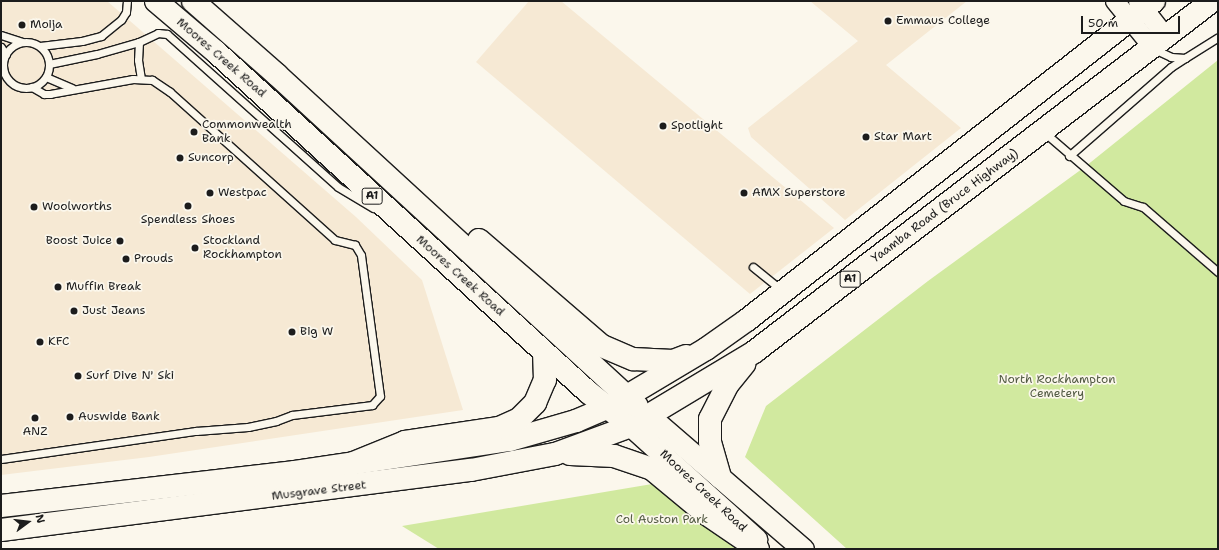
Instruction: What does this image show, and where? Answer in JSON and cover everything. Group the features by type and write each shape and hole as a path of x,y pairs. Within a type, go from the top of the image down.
{"main road":[{"name":"Moores Creek Road","path":"156,1 216,52 544,353 607,408 631,426 766,549"},
{"name":"Moores Creek Road","path":"193,1 305,100 627,398 804,549"},
{"name":"Yaamba Road (Bruce Highway)","path":"631,426 650,417 754,352 1212,1"},
{"name":"A1","path":"607,408 627,398 706,349 784,293 1142,8"},
{"name":"A1","path":"305,100 468,230 602,346 633,359 655,361 673,361 706,349"},
{"path":"720,477 710,442 710,419 728,384 754,352"},
{"path":"351,464 405,442 499,428 519,419 535,403 545,380 544,353"},
{"name":"Musgrave Street","path":"1,506 351,464 510,440 576,421 607,408"},
{"name":"Musgrave Street","path":"1,530 397,481 509,464 555,454 631,426"},
{"path":"555,454 614,456 652,469 705,513 758,549"}],"street":[{"path":"1115,1 1142,8 1159,42"}],"lane":[{"path":"1,35 40,46 82,41 101,36 121,20 126,12 127,1"},
{"path":"49,64 139,42 158,34 167,34 338,187 409,230"},
{"path":"1069,156 1171,67 1218,37"},
{"path":"3,60 10,49 22,42"},
{"path":"139,42 138,60 141,78"},
{"path":"1159,42 1171,57 1185,58"},
{"path":"1,47 6,76 11,82 24,88 32,87 46,77 49,64 48,58 40,46"},
{"path":"46,77 74,88"},
{"path":"1,459 196,432 248,427 276,421 292,415 372,405 380,396 378,368 359,249 350,242 335,240 162,85 141,78 74,88 50,94 44,94 32,87"},
{"path":"1043,132 1069,156 1086,166 1124,201 1143,207 1218,272"},
{"path":"753,267 772,280 784,293"}],"shaded area":[{"name":"Stockland Rockhampton","path":"1,1 107,1 356,217 422,280 463,410 149,457 1,475"},
{"path":"529,1 561,1 834,228 750,294 476,62"},
{"path":"810,1 967,1 886,65 961,128 845,220 751,137 748,128 858,41"}],"green space":[{"name":"North Rockhampton Cemetery","path":"1218,60 1218,549 847,549 745,457 766,406 928,281 1086,166"},
{"name":"Col Auston Park","path":"664,482 738,549 439,549 402,526"}],"place":[{"name":"Emmaus College","path":"888,21"},
{"name":"Moija","path":"22,25"},
{"name":"Spotlight","path":"663,126"},
{"name":"Commonwealth Bank","path":"194,132"},
{"name":"Star Mart","path":"866,137"},
{"name":"Suncorp","path":"180,158"},
{"name":"Westpac","path":"210,193"},
{"name":"AMX Superstore","path":"744,193"},
{"name":"Spendless Shoes","path":"188,206"},
{"name":"Woolworths","path":"34,207"},
{"name":"Boost Juice","path":"120,241"},
{"name":"Stockland Rockhampton","path":"195,248"},
{"name":"Prouds","path":"126,259"},
{"name":"Muffin Break","path":"58,287"},
{"name":"Just Jeans","path":"74,311"},
{"name":"Big W","path":"292,332"},
{"name":"KFC","path":"40,342"},
{"name":"Surf Dive N' Ski","path":"78,376"},
{"name":"Auswide Bank","path":"70,417"},
{"name":"ANZ","path":"35,418"}]}
